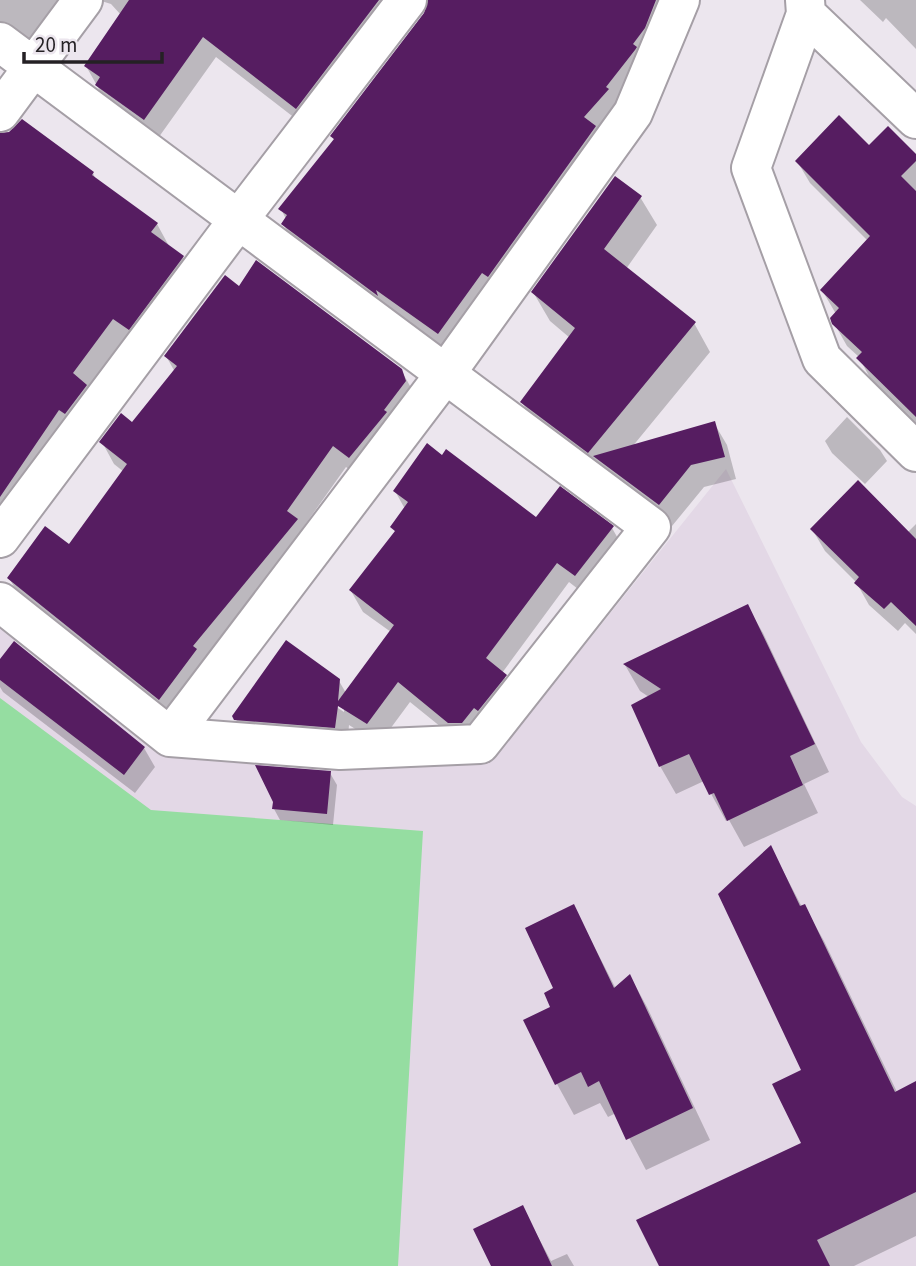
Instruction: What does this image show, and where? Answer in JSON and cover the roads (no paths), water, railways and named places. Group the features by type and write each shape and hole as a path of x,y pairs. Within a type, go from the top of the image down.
{"street":[{"path":"0,112 83,0"},
{"path":"0,538 407,0"},
{"path":"170,737 446,373 633,113 680,0"},
{"path":"913,444 822,359 751,168 805,7 916,119"},
{"path":"0,42 651,527 480,744 340,750 170,737 0,602"}]}
